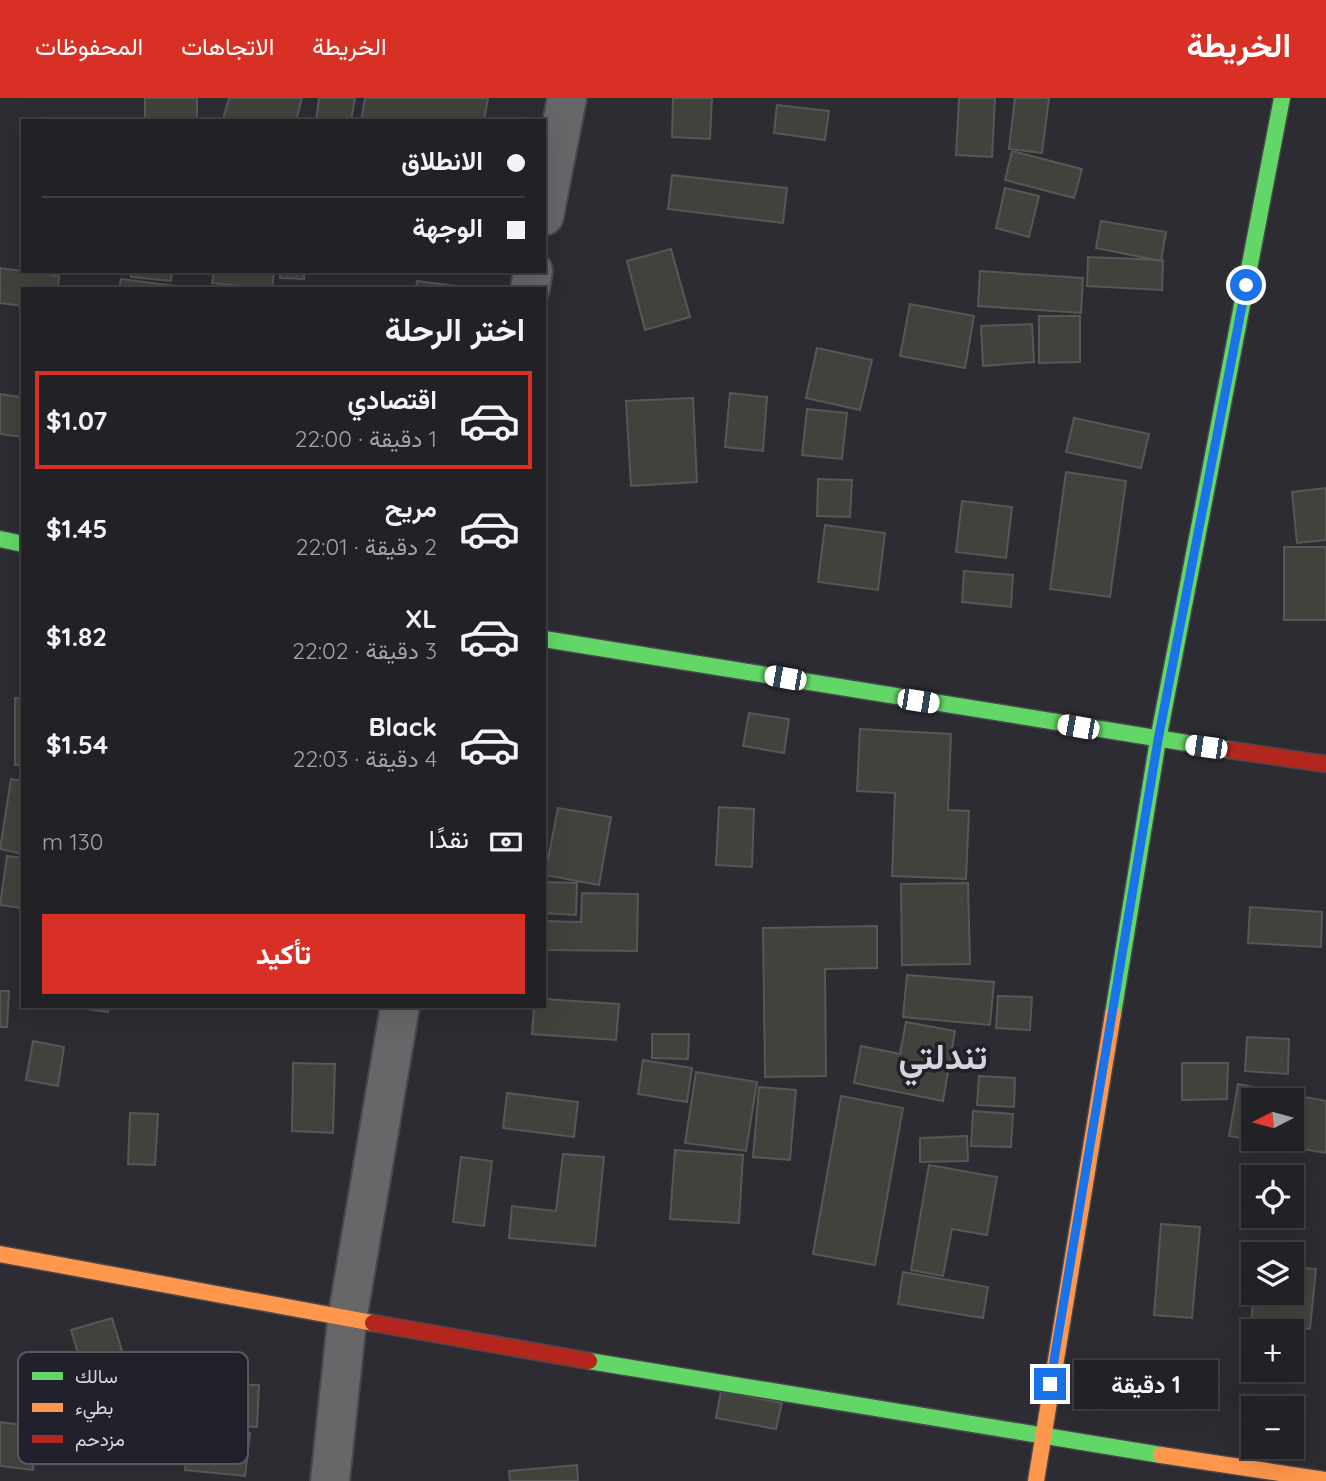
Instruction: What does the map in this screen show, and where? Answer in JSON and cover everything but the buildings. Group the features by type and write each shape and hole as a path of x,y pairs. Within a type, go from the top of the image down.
{"street":[{"path":"546,206 567,98"},
{"path":"1036,1481 1041,1437 1158,740 1282,98"},
{"path":"0,539 21,544"},
{"path":"546,639 1158,740 1326,764"},
{"path":"330,1481 347,1320 400,1008"},
{"path":"0,1254 347,1320 1041,1437 1326,1480"}],"traffic: fast":[{"path":"1113,1014 1158,740 1282,98"},
{"path":"0,539 21,544"},
{"path":"546,639 1230,750"},
{"path":"589,1361 1161,1455"}],"traffic: slow":[{"path":"1036,1481 1113,1014"},
{"path":"0,1254 373,1323"},
{"path":"1161,1455 1326,1480"}],"traffic: jam":[{"path":"1230,750 1326,764"},
{"path":"373,1323 589,1361"}],"district":[{"name":"تندلتي","path":"943,1057"}],"route":[{"path":"1050,1384 1158,740 1246,285"}]}
